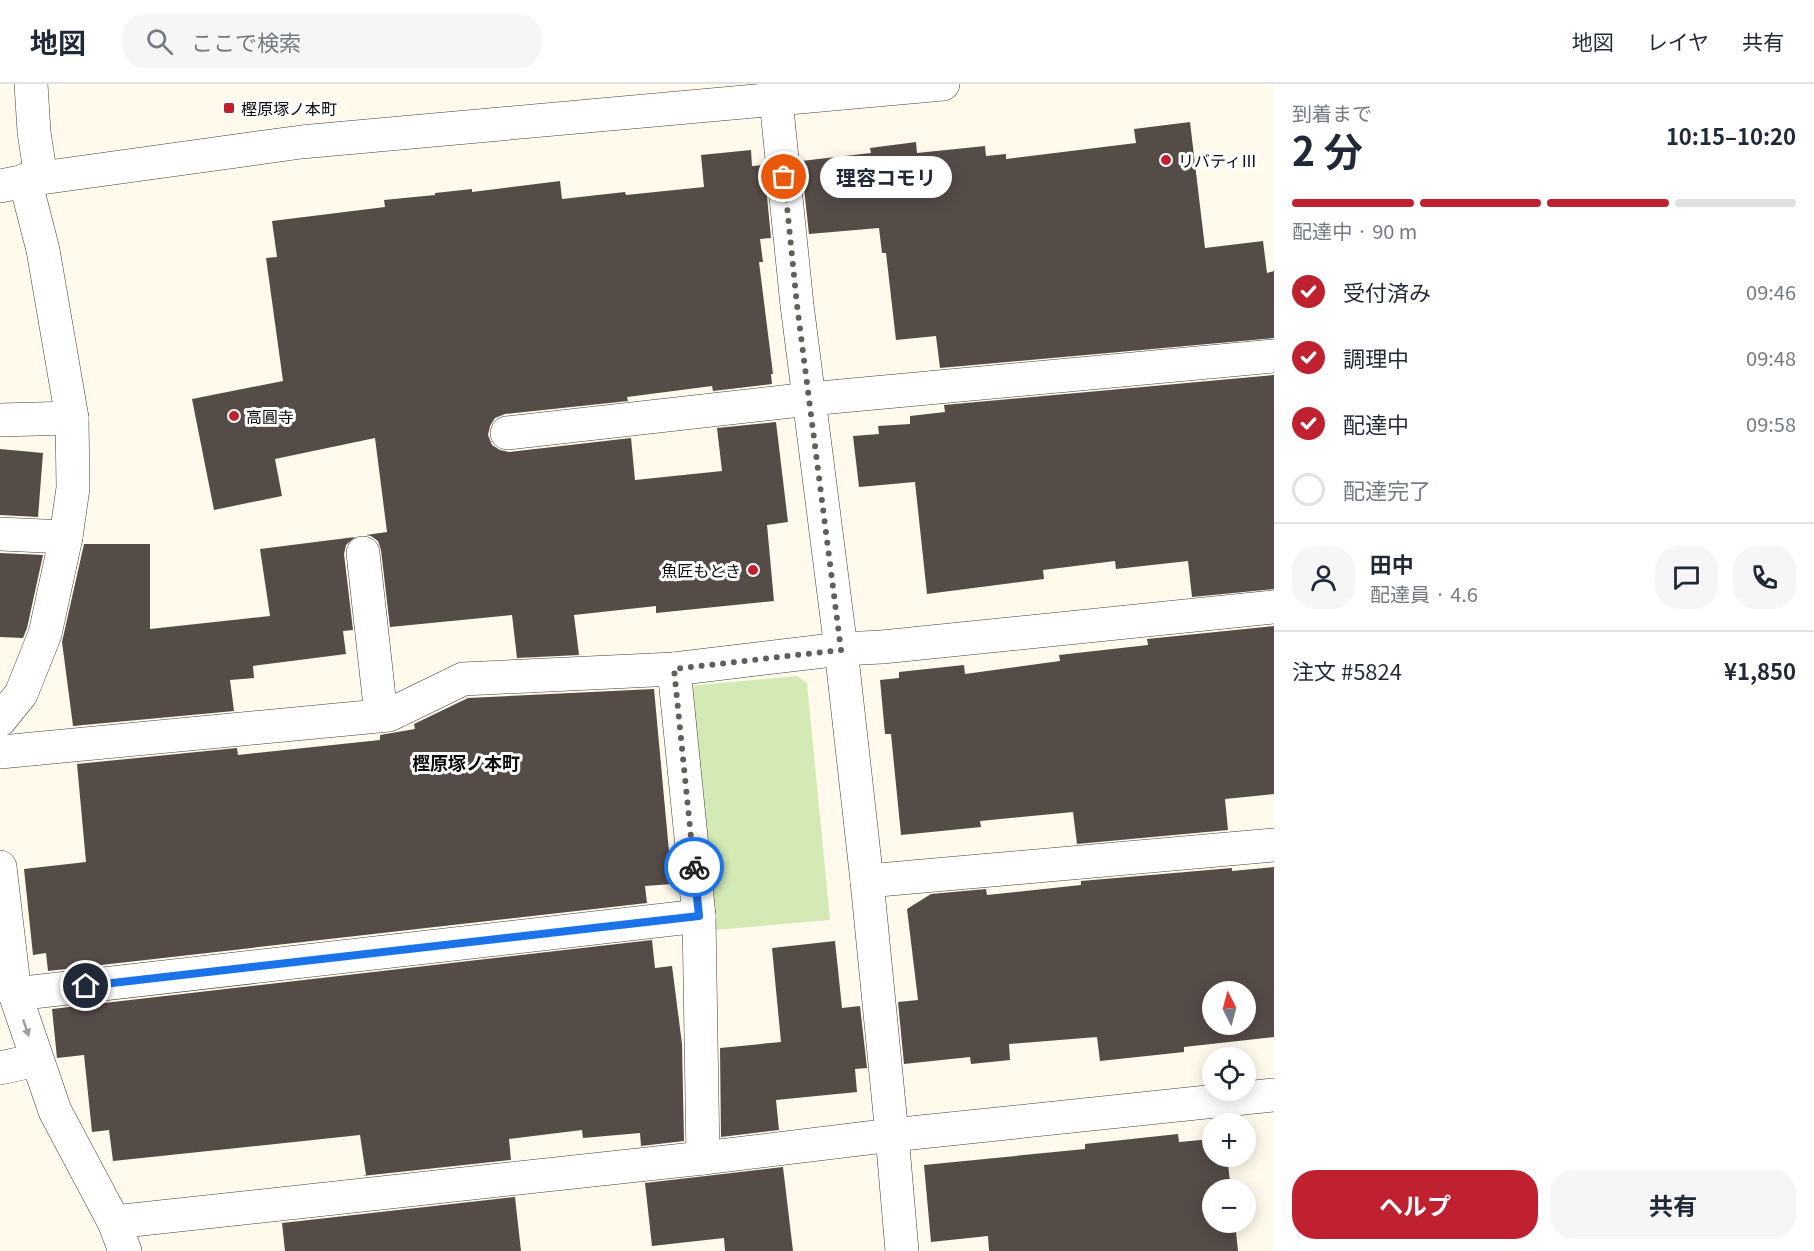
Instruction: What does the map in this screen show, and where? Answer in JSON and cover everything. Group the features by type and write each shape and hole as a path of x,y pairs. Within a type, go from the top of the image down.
{"street":[{"path":"0,720 21,694 45,634 66,537 73,488 72,418 43,250 22,182 34,132 31,84"},
{"path":"22,182 301,142 943,84"},
{"path":"776,100 797,305 841,650 867,881 902,1251"},
{"path":"507,433 809,399 1274,356"},
{"path":"0,420 72,418"},
{"path":"0,534 66,537"},
{"path":"363,553 381,716"},
{"path":"0,752 389,715 463,679 674,669 1274,607"},
{"path":"674,669 699,916 703,1158"},
{"path":"867,881 1274,845"},
{"path":"0,867 15,994 54,1111 119,1237 703,1158 892,1135 1274,1095"},
{"path":"15,994 699,916"},
{"path":"0,1068 37,1060"}],"green space":[{"path":"797,676 807,683 830,920 702,931 679,687"}],"building":[{"path":"1190,122 1205,248 1263,241 1267,273 1274,271 1274,338 940,368 936,336 896,340 886,253 882,253 879,228 809,234 801,161 871,153 870,148 916,142 917,153 985,146 986,156 1006,154 1006,159 1136,143 1134,129"},
{"path":"751,150 752,166 764,165 771,238 760,239 763,262 759,262 773,374 771,374 772,384 713,391 712,386 627,397 628,401 505,414 495,418 488,435 492,445 509,452 631,438 635,480 722,471 717,428 776,422 788,522 767,525 774,601 656,613 656,606 574,615 579,655 517,658 512,615 390,627 381,550 378,541 366,535 387,532 375,438 275,459 282,496 214,510 192,399 283,381 266,258 277,257 272,221 385,207 384,200 560,181 562,199 704,187 701,155"},
{"path":"1274,375 1274,589 1192,597 1188,561 1116,569 1115,561 1043,570 1044,579 927,594 915,482 859,487 853,436 879,434 878,426 910,424 910,416 945,412 944,405"},
{"path":"0,449 43,453 38,517 0,515"},
{"path":"355,537 346,545 344,554 353,630 343,631 346,654 253,666 254,678 230,680 234,711 73,726 62,642 84,544 150,544 150,629 270,616 260,549"},
{"path":"0,553 43,555 23,638 0,637"},
{"path":"1274,626 1274,794 1225,799 1228,830 1077,844 1073,812 980,821 981,827 901,835 891,734 885,734 880,680 899,678 899,672 964,665 965,674 1060,661 1059,655 1148,645 1147,639"},
{"path":"654,689 672,884 645,886 647,903 48,971 46,953 33,955 24,869 86,862 77,764 237,748 238,755 380,740 380,735 415,729 414,724 468,698"},
{"path":"1274,867 1274,1037 1184,1047 1184,1052 1100,1061 1097,1037 1009,1044 1010,1060 971,1064 970,1057 904,1064 898,1002 918,1000 907,909 931,894 986,889 987,895 1081,885 1081,881 1232,868 1232,871"},
{"path":"652,940 655,968 672,966 682,1044 684,1141 641,1146 640,1133 583,1138 582,1130 509,1139 511,1160 362,1176 366,1175 360,1135 113,1161 109,1130 92,1132 84,1055 57,1058 52,1009"},
{"path":"835,941 842,1008 860,1006 867,1068 855,1069 857,1092 776,1100 779,1130 721,1137 720,1048 781,1042 772,948"},
{"path":"1178,1134 1179,1142 1202,1140 1202,1167 1228,1167 1230,1179 1202,1179 1202,1233 1236,1233 1238,1251 989,1251 988,1236 931,1242 924,1165 1085,1149 1085,1144"},
{"path":"783,1167 793,1251 725,1251 724,1238 652,1246 645,1183"},
{"path":"515,1197 521,1251 285,1251 282,1223"}],"way so far":[{"path":"694,867 674,669 841,650 797,305 784,177"}],"place":[{"name":"樫原塚ノ本町","path":"229,108"},
{"name":"リバティⅢ","path":"1166,160"},
{"name":"理容コモリ","path":"784,177"},
{"name":"高圓寺","path":"234,416"},
{"name":"魚匠もとき","path":"753,570"}],"district":[{"name":"樫原塚ノ本町","path":"466,762"}],"route":[{"path":"86,986 699,916 694,867"}]}
